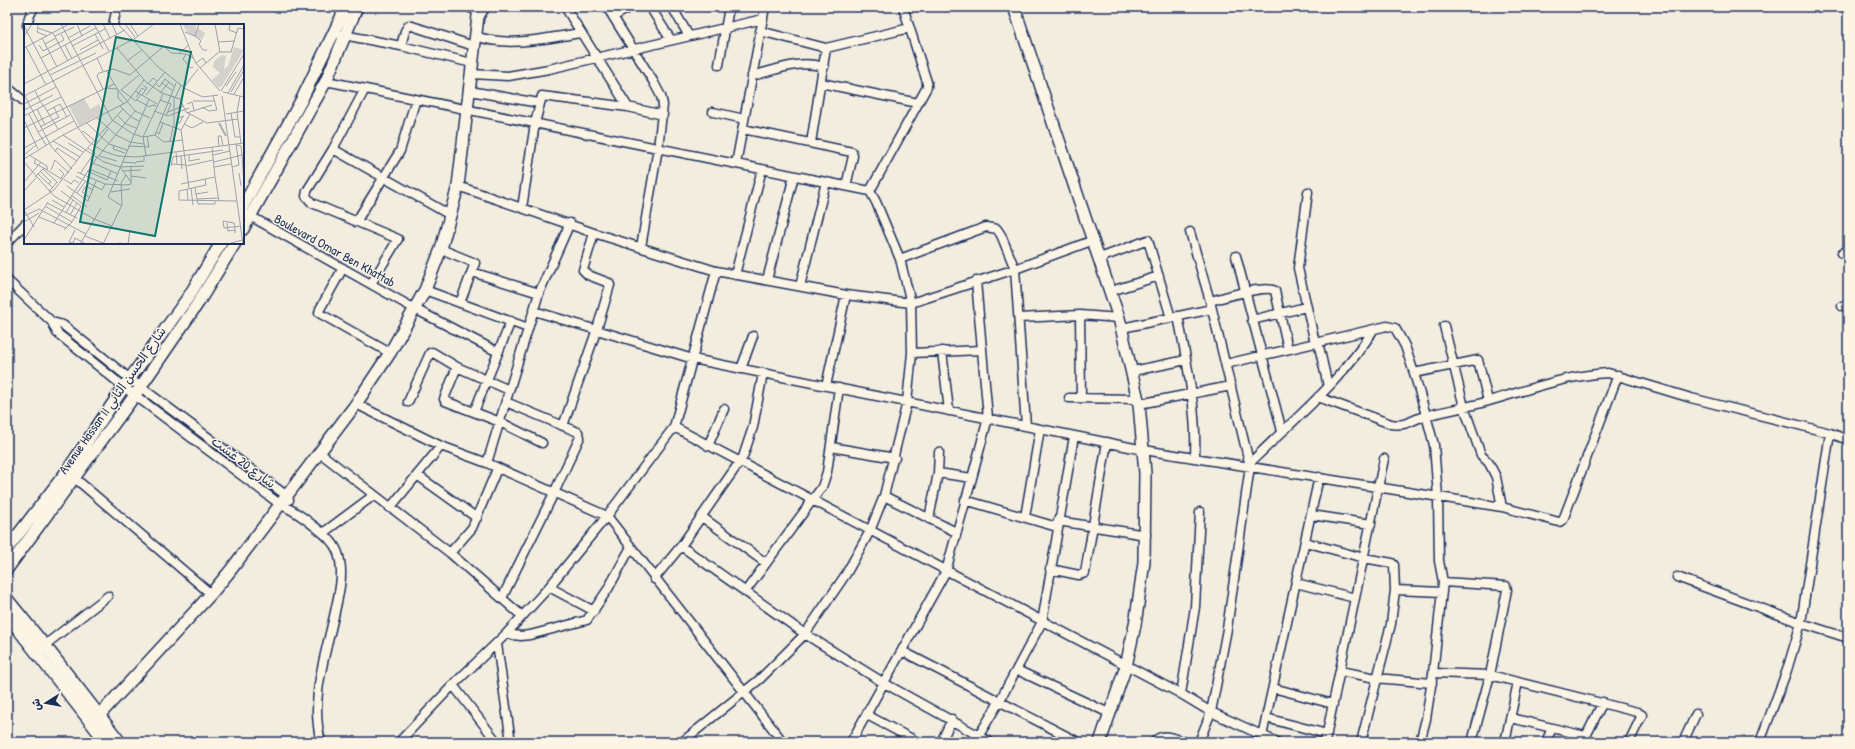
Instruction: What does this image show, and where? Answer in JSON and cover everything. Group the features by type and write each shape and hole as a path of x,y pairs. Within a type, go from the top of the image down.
{"street":[{"path":"27,24 34,7"},
{"path":"113,24 117,7"},
{"path":"244,225 247,214 326,82 346,7"},
{"path":"244,204 339,34 357,7"},
{"path":"96,719 211,594 284,501 356,404 390,354 425,290 440,250 458,186 468,110 474,41 482,9 468,7"},
{"path":"565,7 628,107"},
{"path":"607,7 661,96 663,115 641,247"},
{"path":"613,17 630,7"},
{"path":"650,7 671,40"},
{"path":"672,7 689,36"},
{"path":"719,65 730,7"},
{"path":"736,164 765,7"},
{"path":"870,191 927,87 927,82 903,7"},
{"path":"1014,7 1111,291 1133,371 1139,402 1144,450 1146,535 1144,562 1136,625 1126,666 1111,714 1100,742"},
{"path":"471,74 508,76 596,58 726,27 763,20"},
{"path":"401,46 405,31 409,25 474,41 514,43 581,33"},
{"path":"760,31 826,48 910,28"},
{"path":"339,34 401,46 472,63"},
{"path":"811,143 826,48"},
{"path":"752,76 800,64 812,64 824,67"},
{"path":"326,82 870,191 876,202 900,259 910,303 912,353 907,402 895,458 884,496 870,531 846,574 805,634 778,662 744,692 682,742"},
{"path":"821,83 918,103"},
{"path":"7,87 24,101"},
{"path":"365,89 333,149 307,191 306,196 312,203 398,240 371,284"},
{"path":"470,91 539,104"},
{"path":"522,208 534,123 541,97 544,95 628,107 663,115"},
{"path":"302,99 313,106"},
{"path":"356,222 403,144 416,99"},
{"path":"713,112 744,119"},
{"path":"743,129 852,152 853,156 846,186"},
{"path":"333,149 450,215"},
{"path":"735,275 762,169"},
{"path":"767,280 794,176"},
{"path":"800,286 826,182"},
{"path":"458,186 570,223 594,233 716,271 846,295 910,303 1015,270 1094,240"},
{"path":"1308,192 1298,268 1306,307 1317,342 1328,386"},
{"name":"Boulevard Omar Ben Khattab","path":"247,214 415,309 498,352"},
{"path":"487,463 539,292 570,223"},
{"path":"7,243 24,225"},
{"path":"900,259 986,227 996,229 1001,235 1015,270 1026,426"},
{"path":"1190,232 1210,301 1250,464 1235,582 1211,712 1199,742"},
{"path":"563,426 597,329 610,284 588,274 583,270 594,233"},
{"path":"1100,258 1148,240 1159,276 1175,317 1186,360 1192,394 1195,424 1195,457"},
{"name":"Avenue Hassan II شارع الحسن الثاني","path":"71,474 127,383 189,296 220,244"},
{"name":"Avenue Hassan II شارع الحسن الثاني","path":"7,569 50,502 137,391 198,303 234,244"},
{"path":"440,250 474,262 472,272 460,303"},
{"path":"1236,256 1261,356 1282,431"},
{"path":"343,268 319,313 390,354"},
{"path":"205,269 215,276"},
{"path":"399,742 453,685 506,634 549,587 606,516 674,427 716,271"},
{"path":"472,272 539,292"},
{"path":"1111,291 1159,276"},
{"path":"8,280 52,322 56,333 127,383"},
{"path":"851,742 946,571 972,478 988,418 976,281"},
{"path":"1210,301 1245,292 1269,288 1273,289 1288,349"},
{"path":"425,290 528,328"},
{"path":"826,386 846,295"},
{"path":"189,296 198,303"},
{"path":"1252,320 1306,307"},
{"path":"1019,318 1080,315 1120,323 1175,317 1212,309"},
{"path":"534,311 693,359 1144,450 1250,464 1319,477 1502,507 1559,522 1563,520 1618,375"},
{"path":"1080,315 1081,398"},
{"path":"474,412 510,321"},
{"path":"52,322 63,325 137,391 199,431 331,540 338,552 342,573 333,626 317,694 317,721 321,742"},
{"path":"1226,364 1386,326 1395,328 1405,346 1434,445 1438,497 1440,561 1443,582 1432,683 1426,719 1420,742"},
{"path":"1444,326 1464,407 1481,455 1489,463 1496,477 1502,507"},
{"path":"1250,464 1318,397 1360,352 1374,329"},
{"path":"70,344 76,336"},
{"path":"742,369 753,336"},
{"path":"912,353 982,350"},
{"path":"942,351 949,411"},
{"path":"408,402 430,352 433,352 457,367 486,381 509,390"},
{"path":"1133,371 1186,360"},
{"path":"1414,373 1470,360 1479,361 1488,401"},
{"path":"457,367 444,400 500,422 542,443"},
{"path":"654,579 702,518 740,462 753,428 763,373"},
{"path":"1318,397 1391,424 1406,425 1426,415 1464,407 1582,376 1608,373 1691,398 1830,433 1848,440"},
{"path":"1069,398 1139,402 1231,386"},
{"path":"745,592 822,487 826,476 831,448 839,388"},
{"name":"شارع 20 غشت","path":"137,391 192,439 284,501"},
{"path":"502,598 580,437 578,432 506,402"},
{"path":"356,404 440,446 487,463 497,469 606,516 632,547 654,579 783,742"},
{"path":"708,446 724,409"},
{"path":"674,427 1181,694 1211,712 1276,742"},
{"path":"1025,517 1040,429"},
{"name":"شارع 20 غشت","path":"192,439 199,431"},
{"path":"1760,742 1787,670 1801,623 1830,433"},
{"path":"977,739 1017,670 1042,622 1074,436"},
{"path":"1050,569 1079,575 1085,573 1107,442"},
{"path":"390,508 440,446"},
{"path":"831,448 895,458"},
{"path":"929,518 938,473 939,452"},
{"path":"320,453 450,553 522,616"},
{"path":"1266,718 1326,738 1384,459"},
{"path":"450,553 472,528 497,469"},
{"path":"938,473 972,478"},
{"path":"71,474 211,594"},
{"path":"417,475 477,518"},
{"path":"1262,736 1319,477"},
{"path":"323,533 374,496"},
{"path":"884,496 956,532"},
{"path":"965,500 1025,517 1058,524 1093,527 1146,535"},
{"name":"Avenue Hassan II شارع الحسن الثاني","path":"7,549 50,502"},
{"path":"1181,694 1195,607 1200,512"},
{"path":"1311,515 1371,524"},
{"path":"702,518 766,563"},
{"path":"1305,542 1364,558 1392,563 1394,565 1394,590 1391,624 1376,678 1361,742"},
{"path":"681,546 805,634 884,683 952,719 977,739 990,742"},
{"path":"506,634 521,636 530,635 583,622 591,617 632,547"},
{"path":"1677,577 1801,623 1848,638"},
{"path":"1443,582 1506,586 1507,588 1490,674 1472,742"},
{"path":"1296,583 1355,598"},
{"path":"549,587 594,611"},
{"path":"1394,590 1442,592"},
{"path":"40,648 108,596"},
{"path":"7,599 40,648 96,719 120,742"},
{"path":"7,615 40,648"},
{"path":"496,644 511,742"},
{"path":"902,651 1078,742"},
{"path":"1017,670 1111,714"},
{"path":"1340,671 1376,678 1432,683"},
{"path":"1433,673 1490,674 1603,702 1642,714 1628,742"},
{"path":"1505,742 1518,682"},
{"path":"453,685 497,742"},
{"path":"1273,688 1333,704"},
{"path":"1511,718 1552,728 1584,739 1603,702"},
{"path":"867,714 918,742"},
{"path":"1683,742 1696,714"},
{"path":"96,719 106,742"},
{"path":"941,742 952,719"},
{"path":"1546,742 1552,728"},
{"path":"1154,742 1160,737 1166,736 1183,742"}]}
